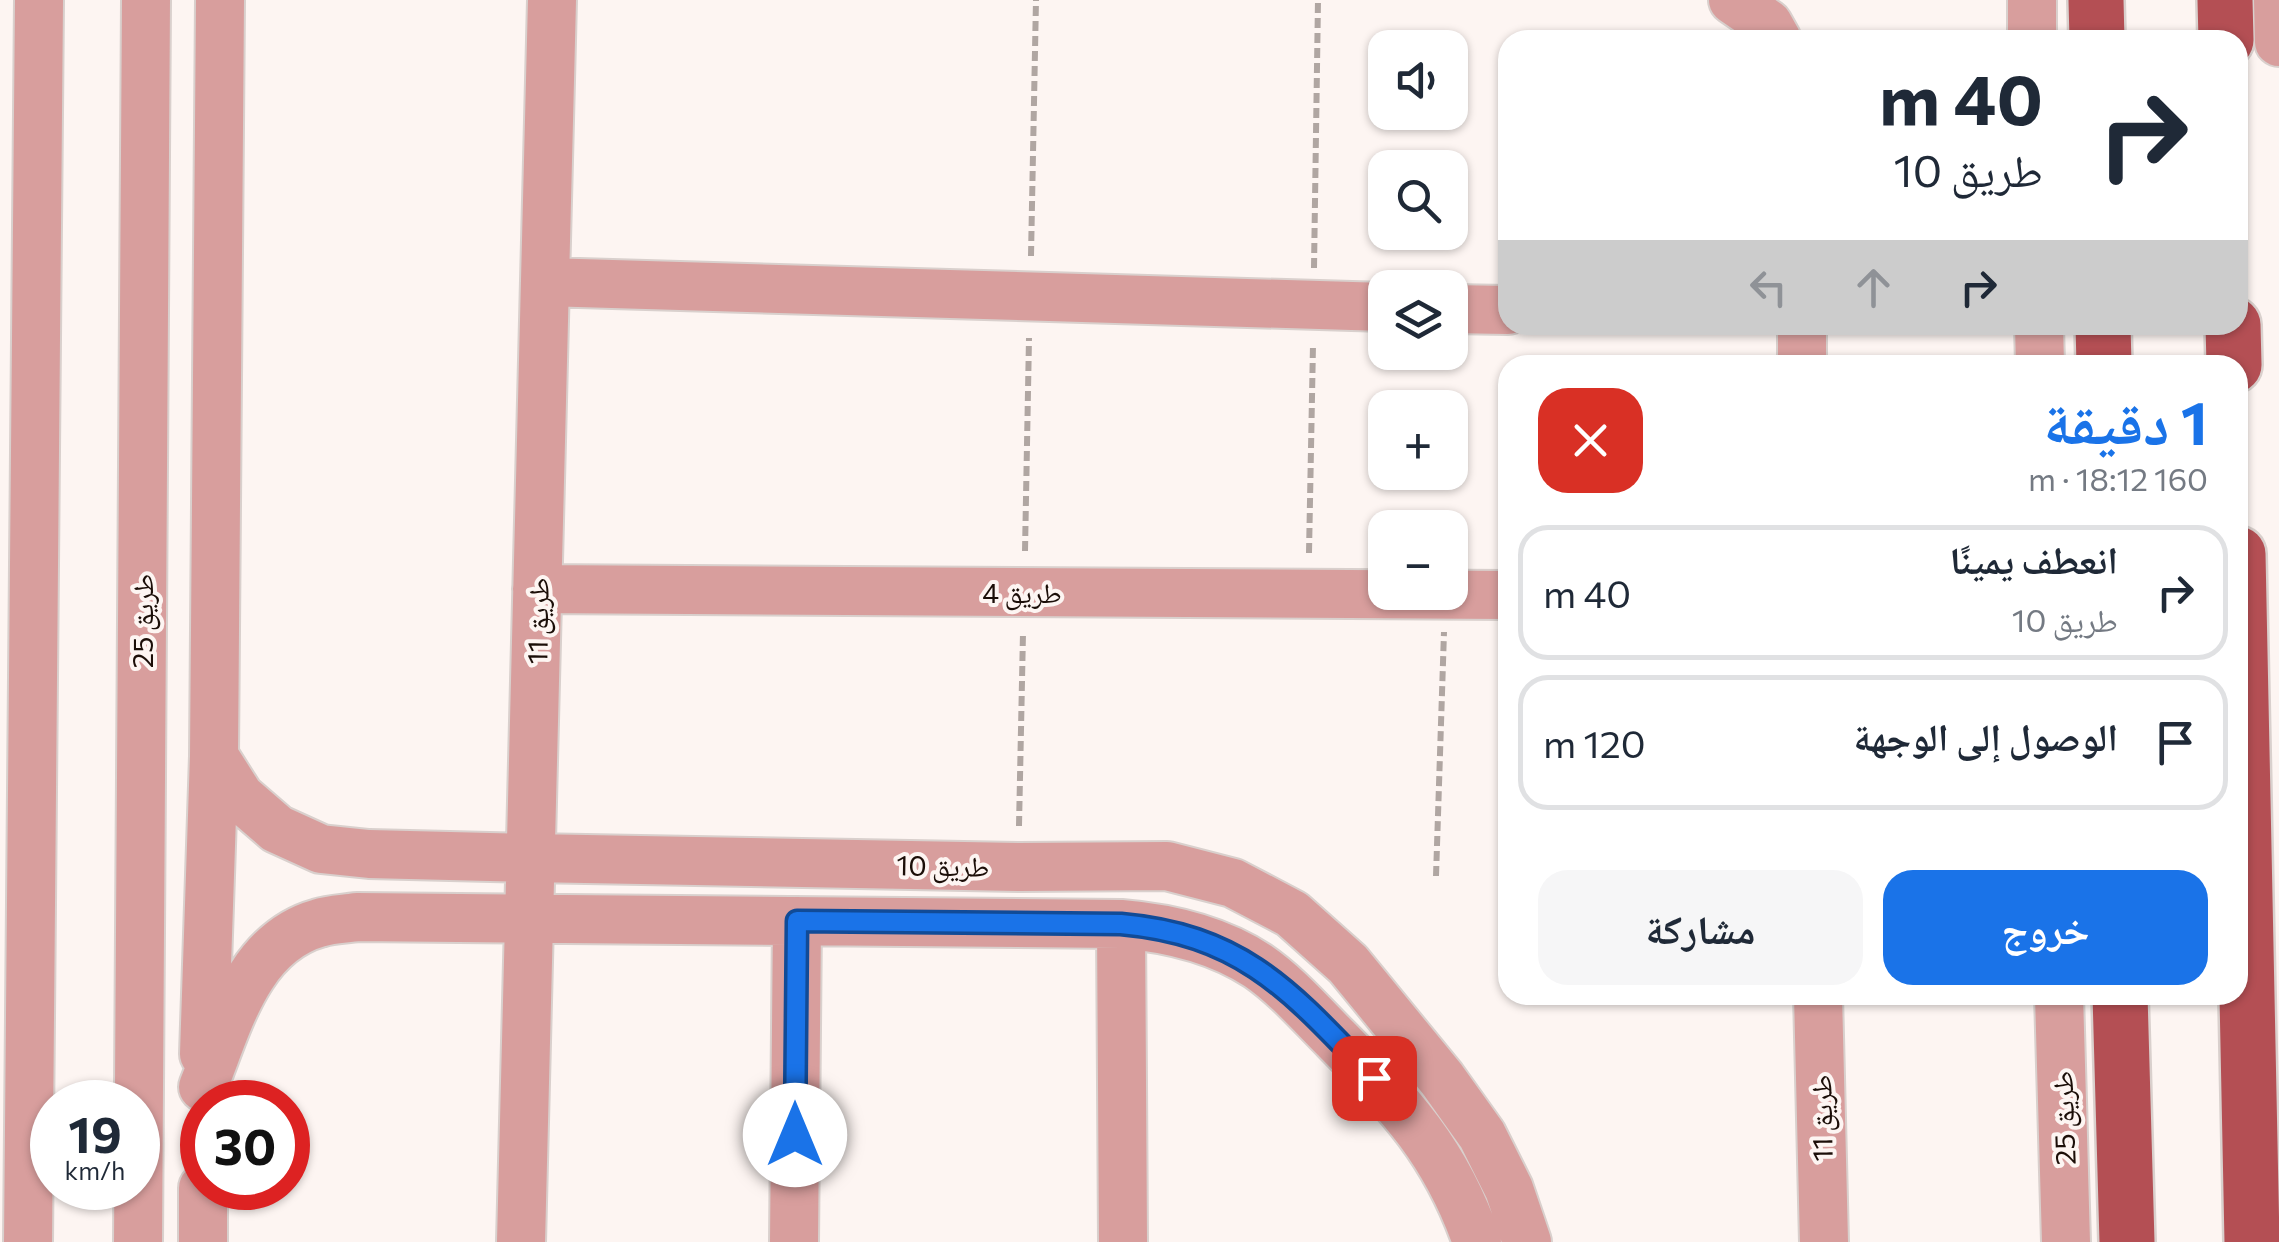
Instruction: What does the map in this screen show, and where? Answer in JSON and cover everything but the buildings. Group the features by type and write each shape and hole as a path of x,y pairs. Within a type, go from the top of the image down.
{"main road":[{"path":"2096,0 2097,30"},
{"path":"2226,0 2226,30"},
{"path":"2120,1005 2127,1242"},
{"path":"2247,1005 2252,1242"}],"street":[{"path":"28,1242 19,134 40,0"},
{"name":"طريق 25","path":"138,1242 146,0"},
{"path":"203,1080 214,756 220,0"},
{"name":"طريق 11","path":"521,1242 552,0"},
{"path":"1733,0 1771,30"},
{"path":"2032,0 2032,30"},
{"path":"2278,0 2279,42"},
{"path":"142,282 218,279"},
{"path":"545,282 1368,306"},
{"path":"1468,309 1498,310"},
{"name":"طريق 4","path":"538,589 1368,594"},
{"name":"طريق 4","path":"1468,595 1498,595"},
{"name":"طريق 10","path":"214,756 240,797 276,829 321,849 531,858 1167,866 1232,882 1292,914 1348,964 1442,1078 1482,1135 1509,1189 1527,1242"},
{"path":"1123,1242 1142,926 1167,866"},
{"name":"طريق 10","path":"209,1080 254,968 282,940 318,923 357,918 1142,926 1212,942 1257,966 1296,999 1399,1104 1435,1149 1463,1200 1478,1242"},
{"path":"794,1242 797,921"},
{"name":"طريق 11","path":"1818,1005 1824,1242"},
{"name":"طريق 25","path":"2059,1005 2066,1242"},
{"path":"203,1210 203,1242"}],"path":[{"path":"1018,867 1036,0"},
{"path":"1436,876 1445,610"}],"route":[{"path":"795,1135 797,921 1121,924 1163,928 1212,942 1257,966 1296,999 1374,1078"}]}
